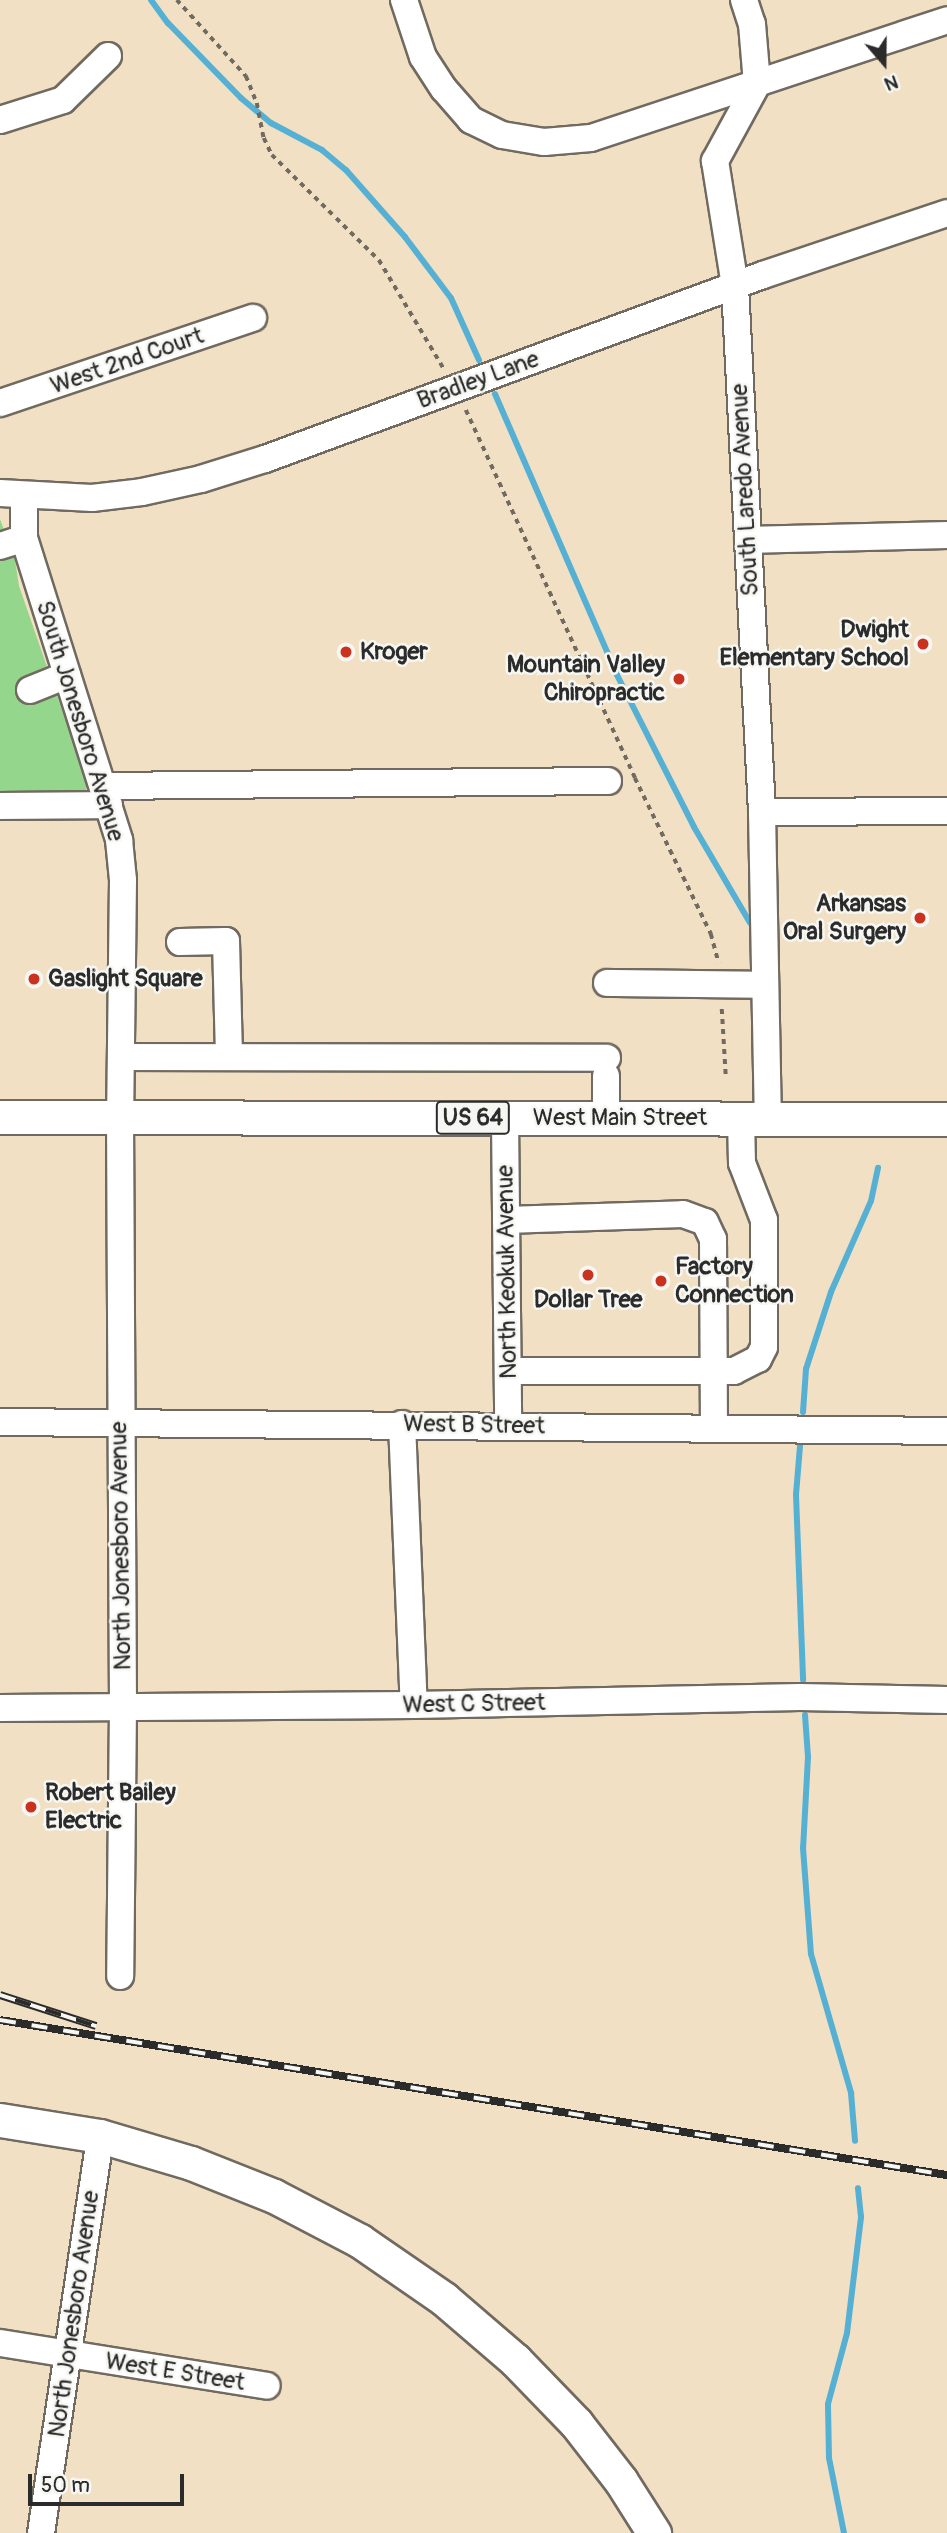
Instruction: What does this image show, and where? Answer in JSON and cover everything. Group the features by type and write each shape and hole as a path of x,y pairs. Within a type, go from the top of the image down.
{"main road":[{"name":"West Main Street","path":"0,1116 947,1119"},
{"path":"0,2120 100,2136 191,2163 274,2196 360,2241 444,2299 515,2360 576,2423 621,2481 654,2533"}],"street":[{"path":"404,0 423,57 444,89 471,120 502,135 544,142 591,138 947,20"},
{"path":"744,0 752,24 757,84"},
{"path":"0,120 63,100 108,56"},
{"name":"South Laredo Avenue","path":"508,1371 713,1371 748,1367 758,1359 764,1347 764,1220 742,1163 754,1119 765,985 762,812 735,286 715,161 757,84"},
{"name":"Bradley Lane","path":"12,495 92,498 142,492 201,479 735,286 947,213"},
{"name":"West 2nd Court","path":"0,403 253,318"},
{"name":"South Jonesboro Avenue","path":"12,495 12,542 67,675 119,840 123,880 120,1115"},
{"path":"748,540 947,535"},
{"path":"30,690 67,675"},
{"path":"0,806 106,795 608,781"},
{"path":"762,812 947,811"},
{"path":"180,942 226,941 229,1057"},
{"path":"607,983 765,985"},
{"path":"121,1057 229,1057 607,1067 606,1118"},
{"name":"North Jonesboro Avenue","path":"120,1115 119,1421 123,1707 120,1976"},
{"name":"North Keokuk Avenue","path":"505,1118 508,1425"},
{"path":"506,1220 683,1214 705,1222 713,1239 713,1428"},
{"name":"West B Street","path":"0,1422 119,1421 947,1431"},
{"path":"402,1424 414,1705"},
{"name":"West C Street","path":"0,1708 414,1705 800,1697 947,1700"},
{"name":"North Jonesboro Avenue","path":"41,2533 100,2136"},
{"name":"West E Street","path":"0,2343 267,2386"}],"path":[{"path":"177,0 246,76 272,155 283,169 379,260 455,389 711,934 718,954 726,1076"}],"green space":[{"path":"0,519 15,560 19,586 87,782 86,790 79,796 0,797"}],"waterway":[{"path":"151,0 168,23 241,98 271,123 322,150 346,170 405,237 451,298 479,360"},
{"path":"495,394 617,675 694,827 750,923"},
{"path":"803,1412 806,1369 831,1292 871,1201 878,1168"},
{"path":"800,1446 796,1495 803,1680"},
{"path":"805,1715 808,1757 803,1848 811,1954 851,2093 855,2141"},
{"path":"844,2533 829,2458 828,2404 847,2333 861,2217 858,2188"}],"railway":[{"path":"0,1995 96,2026"},
{"path":"0,2020 947,2175"}],"place":[{"name":"Dwight Elementary School","path":"923,644"},
{"name":"Kroger","path":"346,652"},
{"name":"Mountain Valley Chiropractic","path":"679,679"},
{"name":"Arkansas Oral Surgery","path":"920,918"},
{"name":"Gaslight Square","path":"34,979"},
{"name":"Dollar Tree","path":"588,1275"},
{"name":"Factory Connection","path":"661,1281"},
{"name":"Robert Bailey Electric","path":"31,1807"}]}
